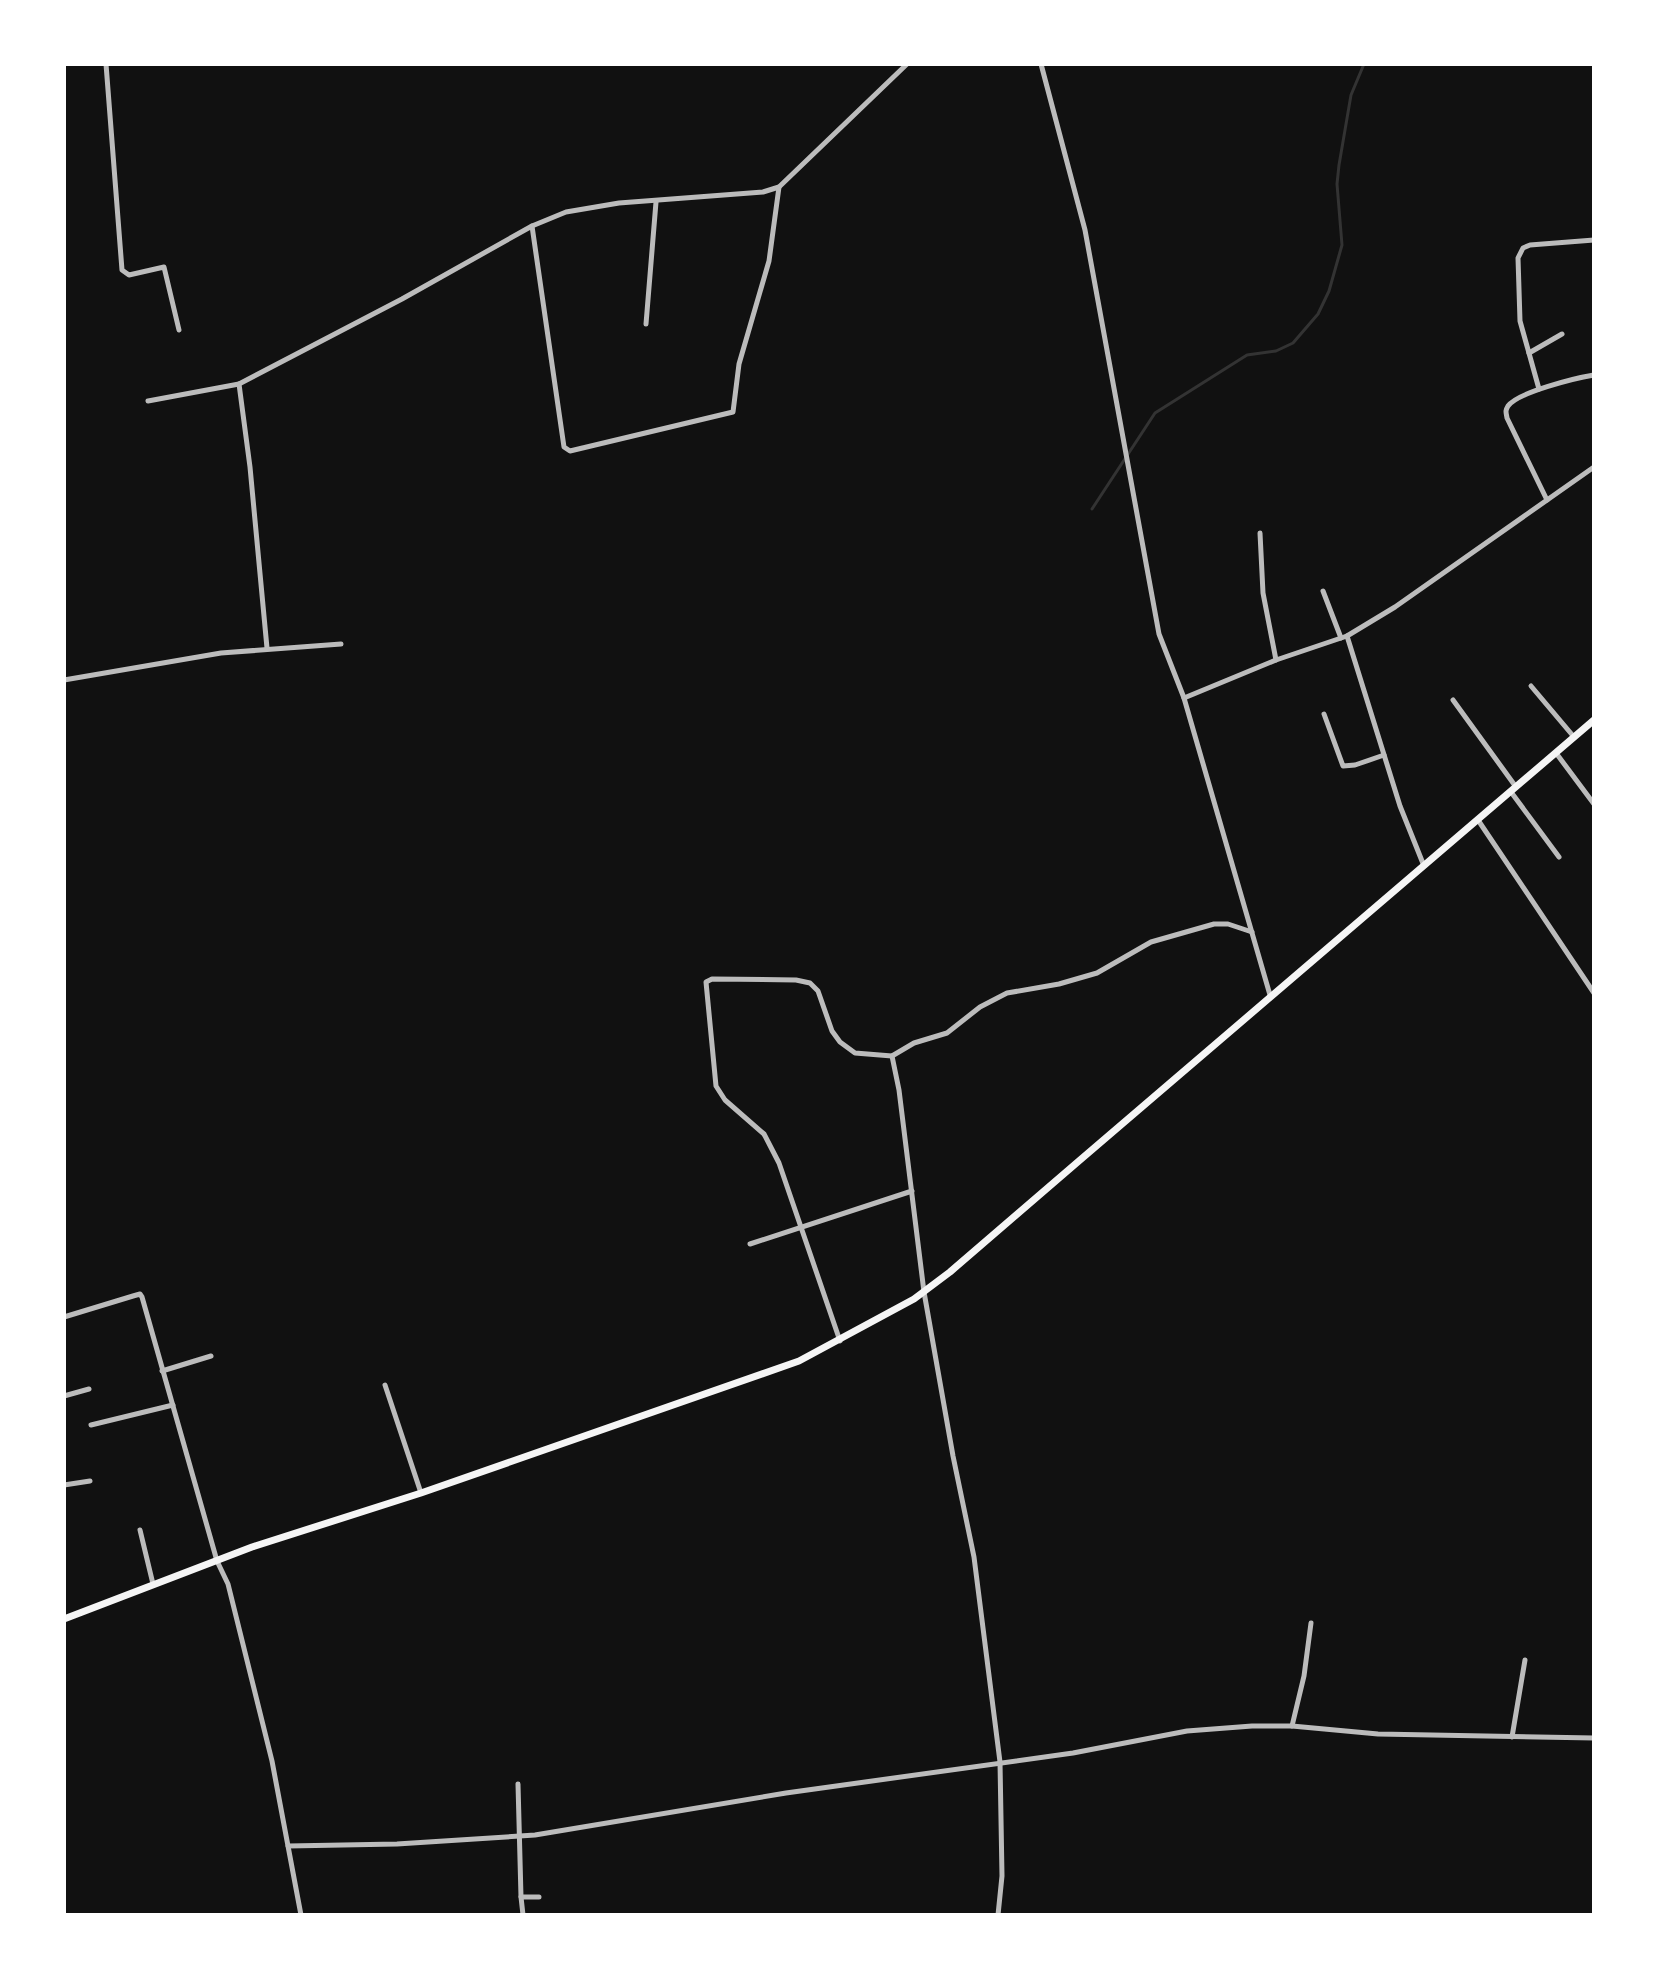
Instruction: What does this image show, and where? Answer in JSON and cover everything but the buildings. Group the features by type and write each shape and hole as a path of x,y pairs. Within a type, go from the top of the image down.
{"main road":[{"path":"64,1619 217,1561 799,1361 924,1292 1594,720"}],"street":[{"path":"106,64 122,270 129,275 164,267 179,330"},
{"path":"148,401 239,384 402,299 532,226 566,212 589,206 763,192 779,187 907,64"},
{"path":"1041,64 1085,230 1159,634 1184,698 1270,995"},
{"path":"532,226 564,447 570,451 733,412 739,364 769,261 779,187"},
{"path":"646,324 656,202"},
{"path":"1539,389 1519,312 1520,252 1530,245 1594,240"},
{"path":"1529,353 1562,334"},
{"path":"1547,500 1506,413 1511,403 1539,389 1594,375"},
{"path":"239,384 267,648"},
{"path":"1184,698 1276,660 1344,637 1395,607 1594,467"},
{"path":"1260,533 1263,593 1276,660"},
{"path":"1323,591 1344,637 1400,806 1424,866"},
{"path":"64,680 221,653 341,644"},
{"path":"1531,686 1574,737"},
{"path":"1453,700 1559,857"},
{"path":"1324,714 1343,766 1384,755"},
{"path":"1556,753 1594,804"},
{"path":"1478,820 1594,993"},
{"path":"840,1341 779,1163 764,1134 725,1100 716,1086 706,982 712,979 796,980 810,983 818,991 832,1031 840,1042 855,1053 892,1056 914,1043 947,1033 980,1007 1007,993 1059,984 1097,973 1151,942 1214,924 1228,924 1252,932"},
{"path":"892,1056 924,1292 974,1557 1000,1762 1002,1876 998,1915"},
{"path":"750,1244 912,1191"},
{"path":"64,1317 142,1295 217,1561 228,1584 272,1761 301,1915"},
{"path":"162,1371 211,1356"},
{"path":"385,1385 421,1493"},
{"path":"64,1396 89,1389"},
{"path":"91,1425 173,1405"},
{"path":"64,1485 90,1481"},
{"path":"140,1530 153,1585"},
{"path":"1292,1726 1304,1676 1311,1623"},
{"path":"1512,1737 1525,1660"},
{"path":"288,1846 397,1844 519,1836 786,1793 1073,1753 1187,1731 1292,1726 1378,1734 1594,1738"},
{"path":"518,1784 523,1915"},
{"path":"521,1897 539,1897"}],"waterway":[{"path":"1092,509 1155,413 1247,355 1276,351 1293,343 1318,314 1329,291 1342,245 1337,184 1339,165 1351,95 1364,64"}]}
